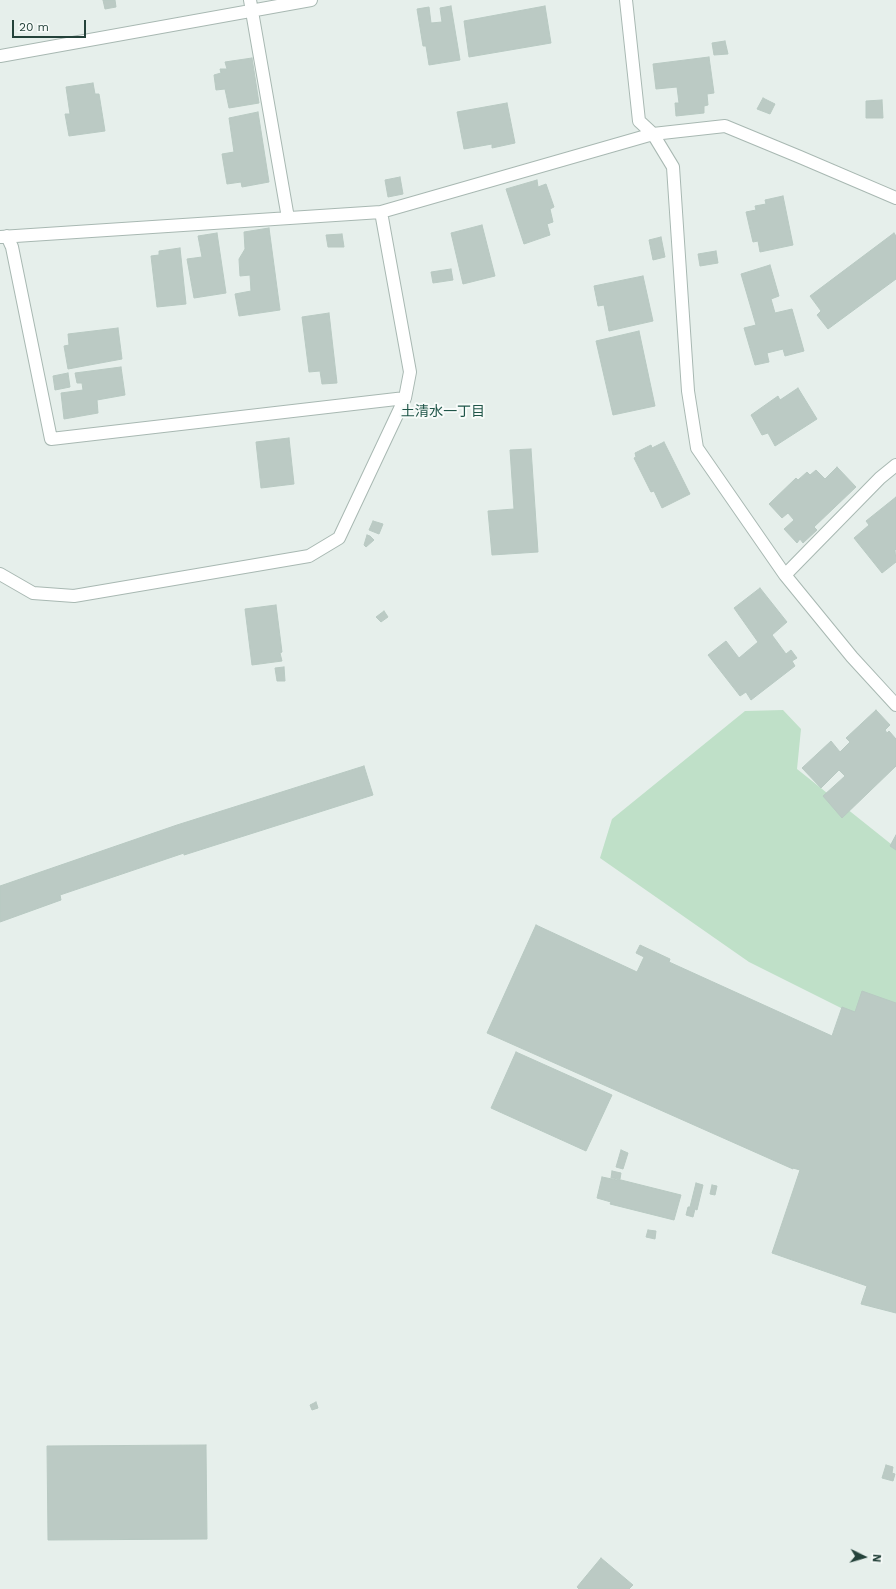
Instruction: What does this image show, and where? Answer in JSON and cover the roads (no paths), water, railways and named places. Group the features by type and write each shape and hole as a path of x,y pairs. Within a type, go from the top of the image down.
{"street":[{"path":"0,56 251,5 311,0"},
{"path":"626,0 639,121 653,134 673,167 688,391 697,448 785,575 852,657 896,705"},
{"path":"251,5 288,218"},
{"path":"4,236 381,212 653,134 725,126 896,198"},
{"path":"0,574 33,593 74,596 309,556 339,538 405,398 410,372 381,212"},
{"path":"4,236 12,247 51,439 405,398"},
{"path":"785,575 880,478 896,465"}],"district":[{"name":"土清水一丁目","path":"443,412"}]}
